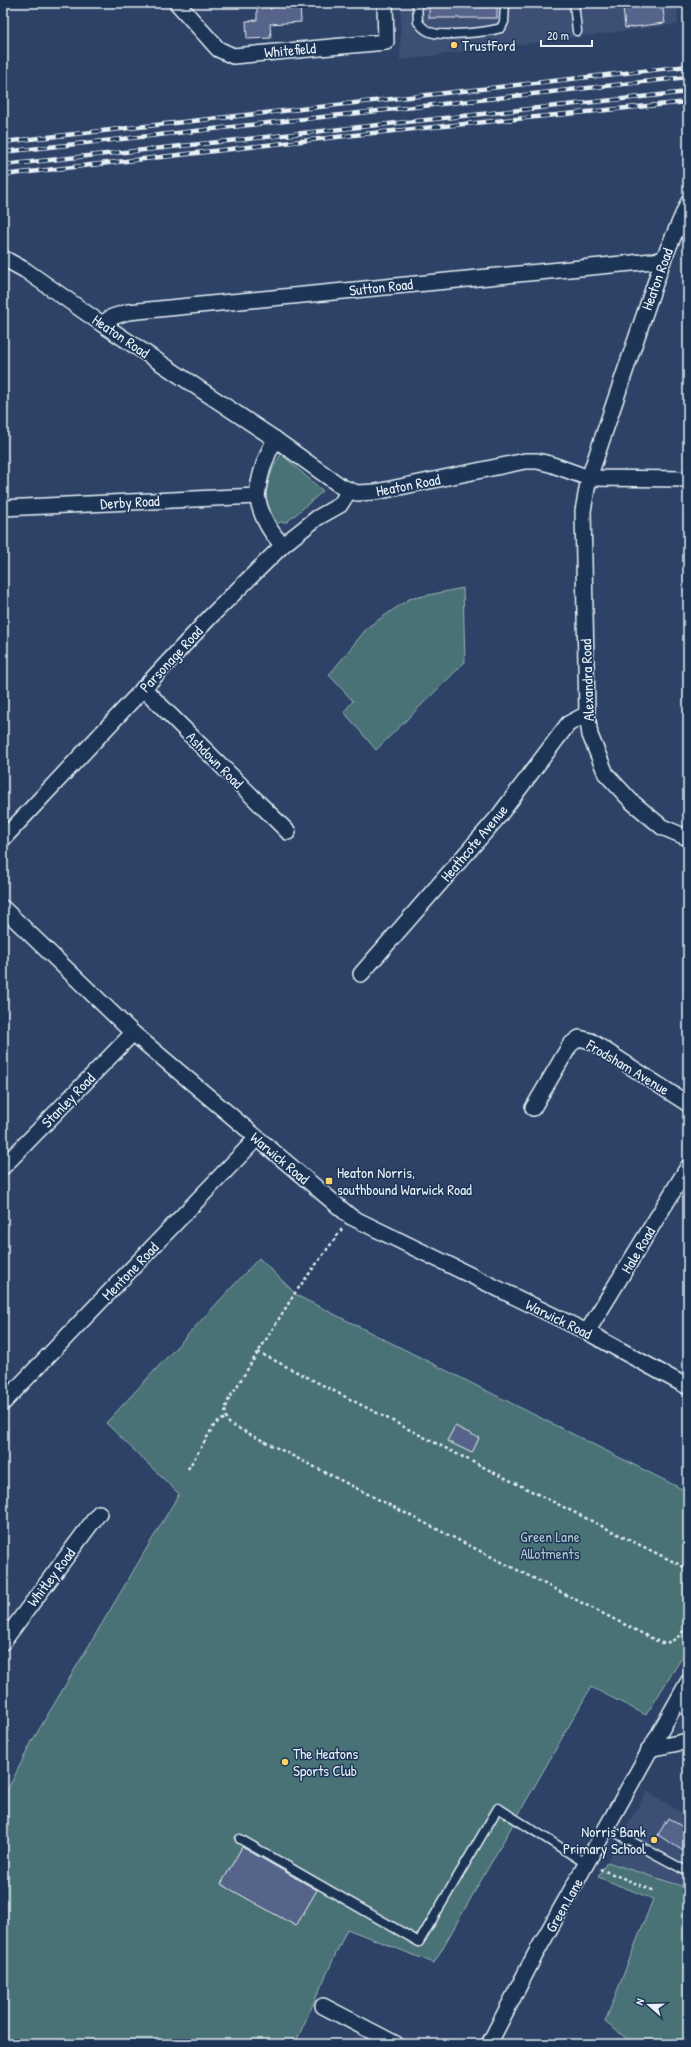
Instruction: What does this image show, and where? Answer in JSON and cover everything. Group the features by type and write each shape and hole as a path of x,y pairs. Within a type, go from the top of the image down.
{"street":[{"name":"Whitefield","path":"177,3 218,49 233,56 386,42 385,3"},
{"name":"Heaton Road","path":"3,258 25,270 102,324 275,439 331,480 349,491 363,494 376,492 525,462 537,461 589,478 663,260 688,203"},
{"name":"Sutton Road","path":"102,324 112,317 128,312 663,260"},
{"path":"275,439 258,480 257,496 263,518 272,534 283,546"},
{"path":"589,478 688,480"},
{"name":"Alexandra Road","path":"589,478 583,511 586,714 590,735 606,774 632,802 662,827 688,838"},
{"name":"Parsonage Road","path":"3,839 212,616 283,546 317,518 340,505 349,491"},
{"name":"Derby Road","path":"3,508 257,496"},
{"name":"Ashdown Road","path":"143,688 288,832"},
{"name":"Heathcote Avenue","path":"361,974 498,817 568,724 586,714"},
{"name":"Warwick Road","path":"3,908 133,1033 351,1217 587,1332 688,1387"},
{"name":"Stanley Road","path":"3,1167 133,1033"},
{"name":"Frodsham Avenue","path":"533,1108 570,1045 579,1038 591,1040 688,1104"},
{"name":"Mentone Road","path":"3,1403 257,1138"},
{"name":"Hale Road","path":"587,1332 688,1167"},
{"name":"Whitley Road","path":"3,1642 99,1513"},
{"name":"Green Lane","path":"492,2043 535,1955 607,1828 649,1749 684,1703 688,1682"},
{"path":"649,1749 688,1741"},
{"path":"323,2006 396,2044"}],"lane":[{"path":"417,3 418,22 429,32 439,34 491,31 501,28 504,22 505,3"},
{"path":"574,3 577,31"},
{"path":"240,1839 419,1942 498,1808 587,1864"},
{"path":"607,1828 688,1872"}],"path":[{"path":"351,1217 295,1293 258,1352 229,1399 224,1412 225,1418 238,1428 661,1643 673,1642 688,1625"},
{"path":"258,1352 433,1442 688,1569"},
{"path":"188,1469 215,1424 225,1418"},
{"path":"587,1864 655,1891"}],"shaded area":[{"name":"TrustFord","path":"401,3 677,3 678,24 400,60"},
{"name":"Norris Bank Primary School","path":"647,1791 688,1817 688,1888 607,1862"}],"green space":[{"path":"281,454 323,491 287,522 280,522 277,525 271,517 266,499 272,471"},
{"path":"463,588 465,662 376,750 344,712 353,701 329,675 368,627 409,599"},
{"name":"The Heatons Sports Club","path":"259,1258 298,1296 688,1492 688,1648 646,1715 591,1687 434,1963 347,1929 295,2044 3,2044 3,1799 31,1743 179,1494 106,1423"},
{"path":"607,1862 688,1888 688,2044 634,2044 605,2022 653,1899 598,1877"}],"building":[{"path":"257,3 269,3 271,9 271,3 300,3 301,22 270,24 271,38 247,39 246,21 257,20"},
{"path":"429,3 497,3 497,18 429,18"},
{"path":"662,3 665,23 625,28 623,7"},
{"path":"455,1426 479,1438 472,1453 447,1441"},
{"path":"668,1818 688,1830 688,1854 658,1835"},
{"path":"242,1847 317,1890 296,1926 221,1884"}],"railway":[{"path":"3,142 688,66"},
{"path":"3,152 688,77"},
{"path":"3,165 688,92"},
{"path":"3,175 363,134 688,102"}],"place":[{"name":"TrustFord","path":"454,45"},
{"name":"Heaton Norris, southbound Warwick Road","path":"329,1181"},
{"name":"The Heatons Sports Club","path":"285,1762"},
{"name":"Norris Bank Primary School","path":"654,1840"}],"park label":[{"name":"Green Lane Allotments","path":"550,1544"}]}
